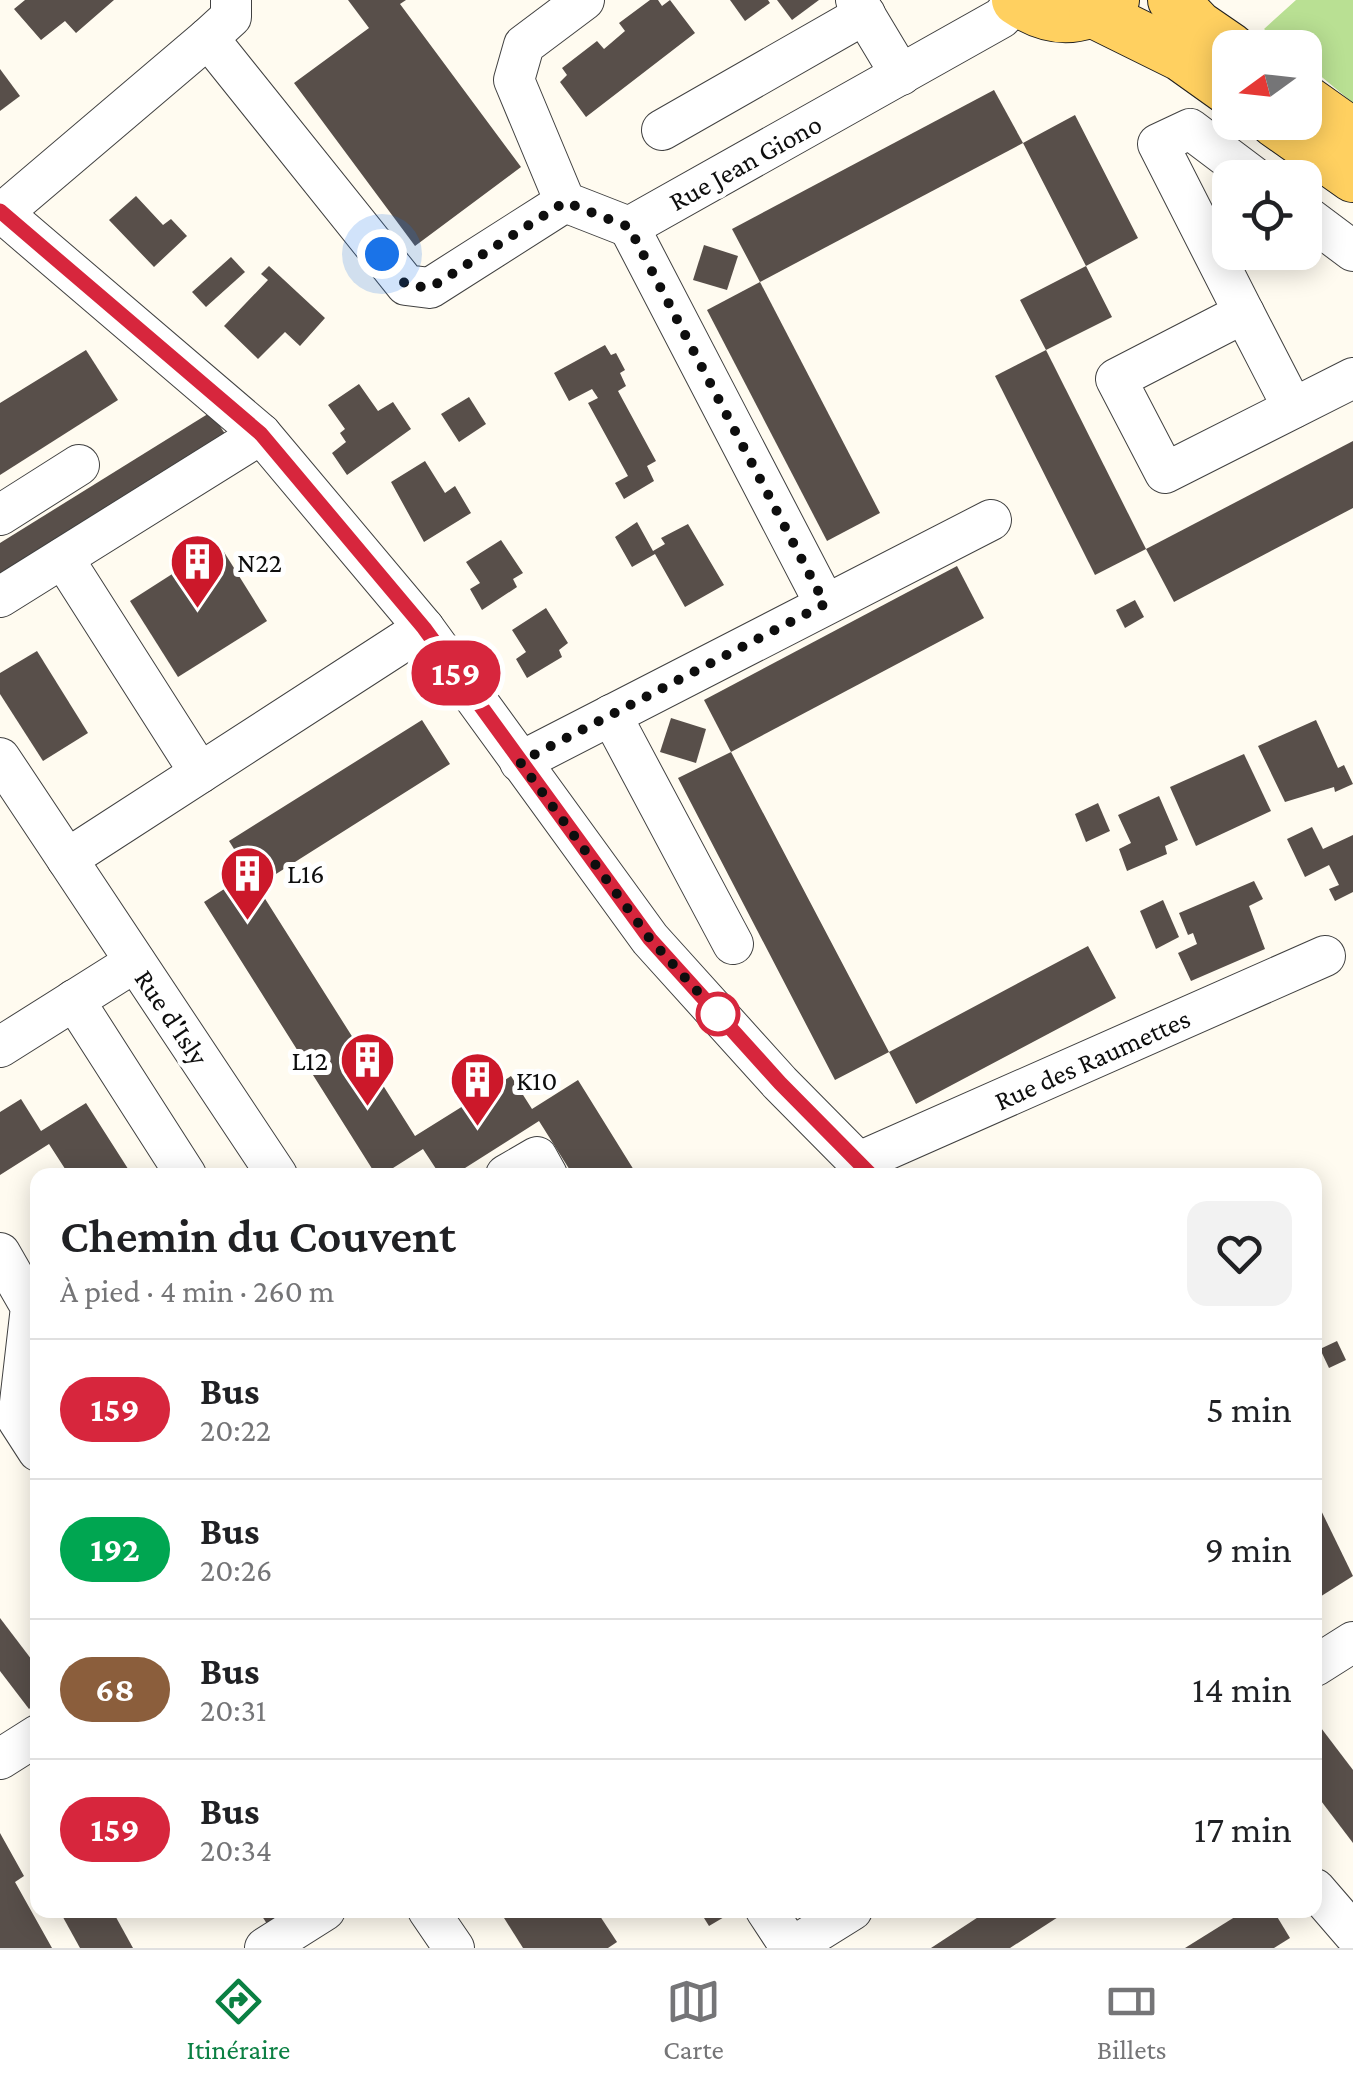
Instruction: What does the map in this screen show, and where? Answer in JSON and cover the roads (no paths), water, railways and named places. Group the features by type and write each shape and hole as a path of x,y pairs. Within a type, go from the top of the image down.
{"main road":[{"path":"1017,0 1034,12 1054,18 1074,18 1104,6 1212,78"},
{"path":"1173,0 1212,36"},
{"path":"1322,112 1353,134"},
{"path":"1301,140 1353,177"}],"street":[{"path":"231,0 231,17 1,212 261,434 424,628 650,939 780,1083 865,1168"},
{"path":"584,0 524,45 514,80 565,202 629,227 825,604"},
{"name":"Rue Jean Giono","path":"629,227 1000,18 1017,0"},
{"path":"662,130 861,7 901,75"},
{"path":"208,38 406,285 430,288 565,202"},
{"path":"1212,250 1158,144 1190,129 1231,160"},
{"path":"1322,227 1353,250"},
{"path":"1222,270 1293,408"},
{"path":"1244,313 1116,379 1165,473 1353,378"},
{"path":"0,597 261,434"},
{"path":"0,515 79,465"},
{"path":"520,762 991,520"},
{"path":"63,558 200,773"},
{"path":"66,859 424,628"},
{"path":"611,715 733,944"},
{"name":"Rue d'Isly","path":"0,758 272,1168"},
{"name":"Rue des Raumettes","path":"865,1168 1325,956"},
{"path":"0,1047 135,962"},
{"path":"74,1000 182,1168"},
{"path":"518,1168 536,1158 542,1168"},
{"path":"0,1253 30,1305"},
{"path":"30,1316 18,1420 30,1439"},
{"path":"1322,1660 1343,1642"},
{"path":"0,1759 30,1740"},
{"path":"1322,1897 1353,1933"},
{"path":"265,1948 312,1918"},
{"path":"433,1918 454,1948"},
{"path":"771,1918 790,1948 839,1918"}],"place":[{"name":"N22","path":"198,611"},
{"name":"L16","path":"248,922"},
{"name":"L12","path":"367,1109"},
{"name":"K10","path":"477,1129"}]}
